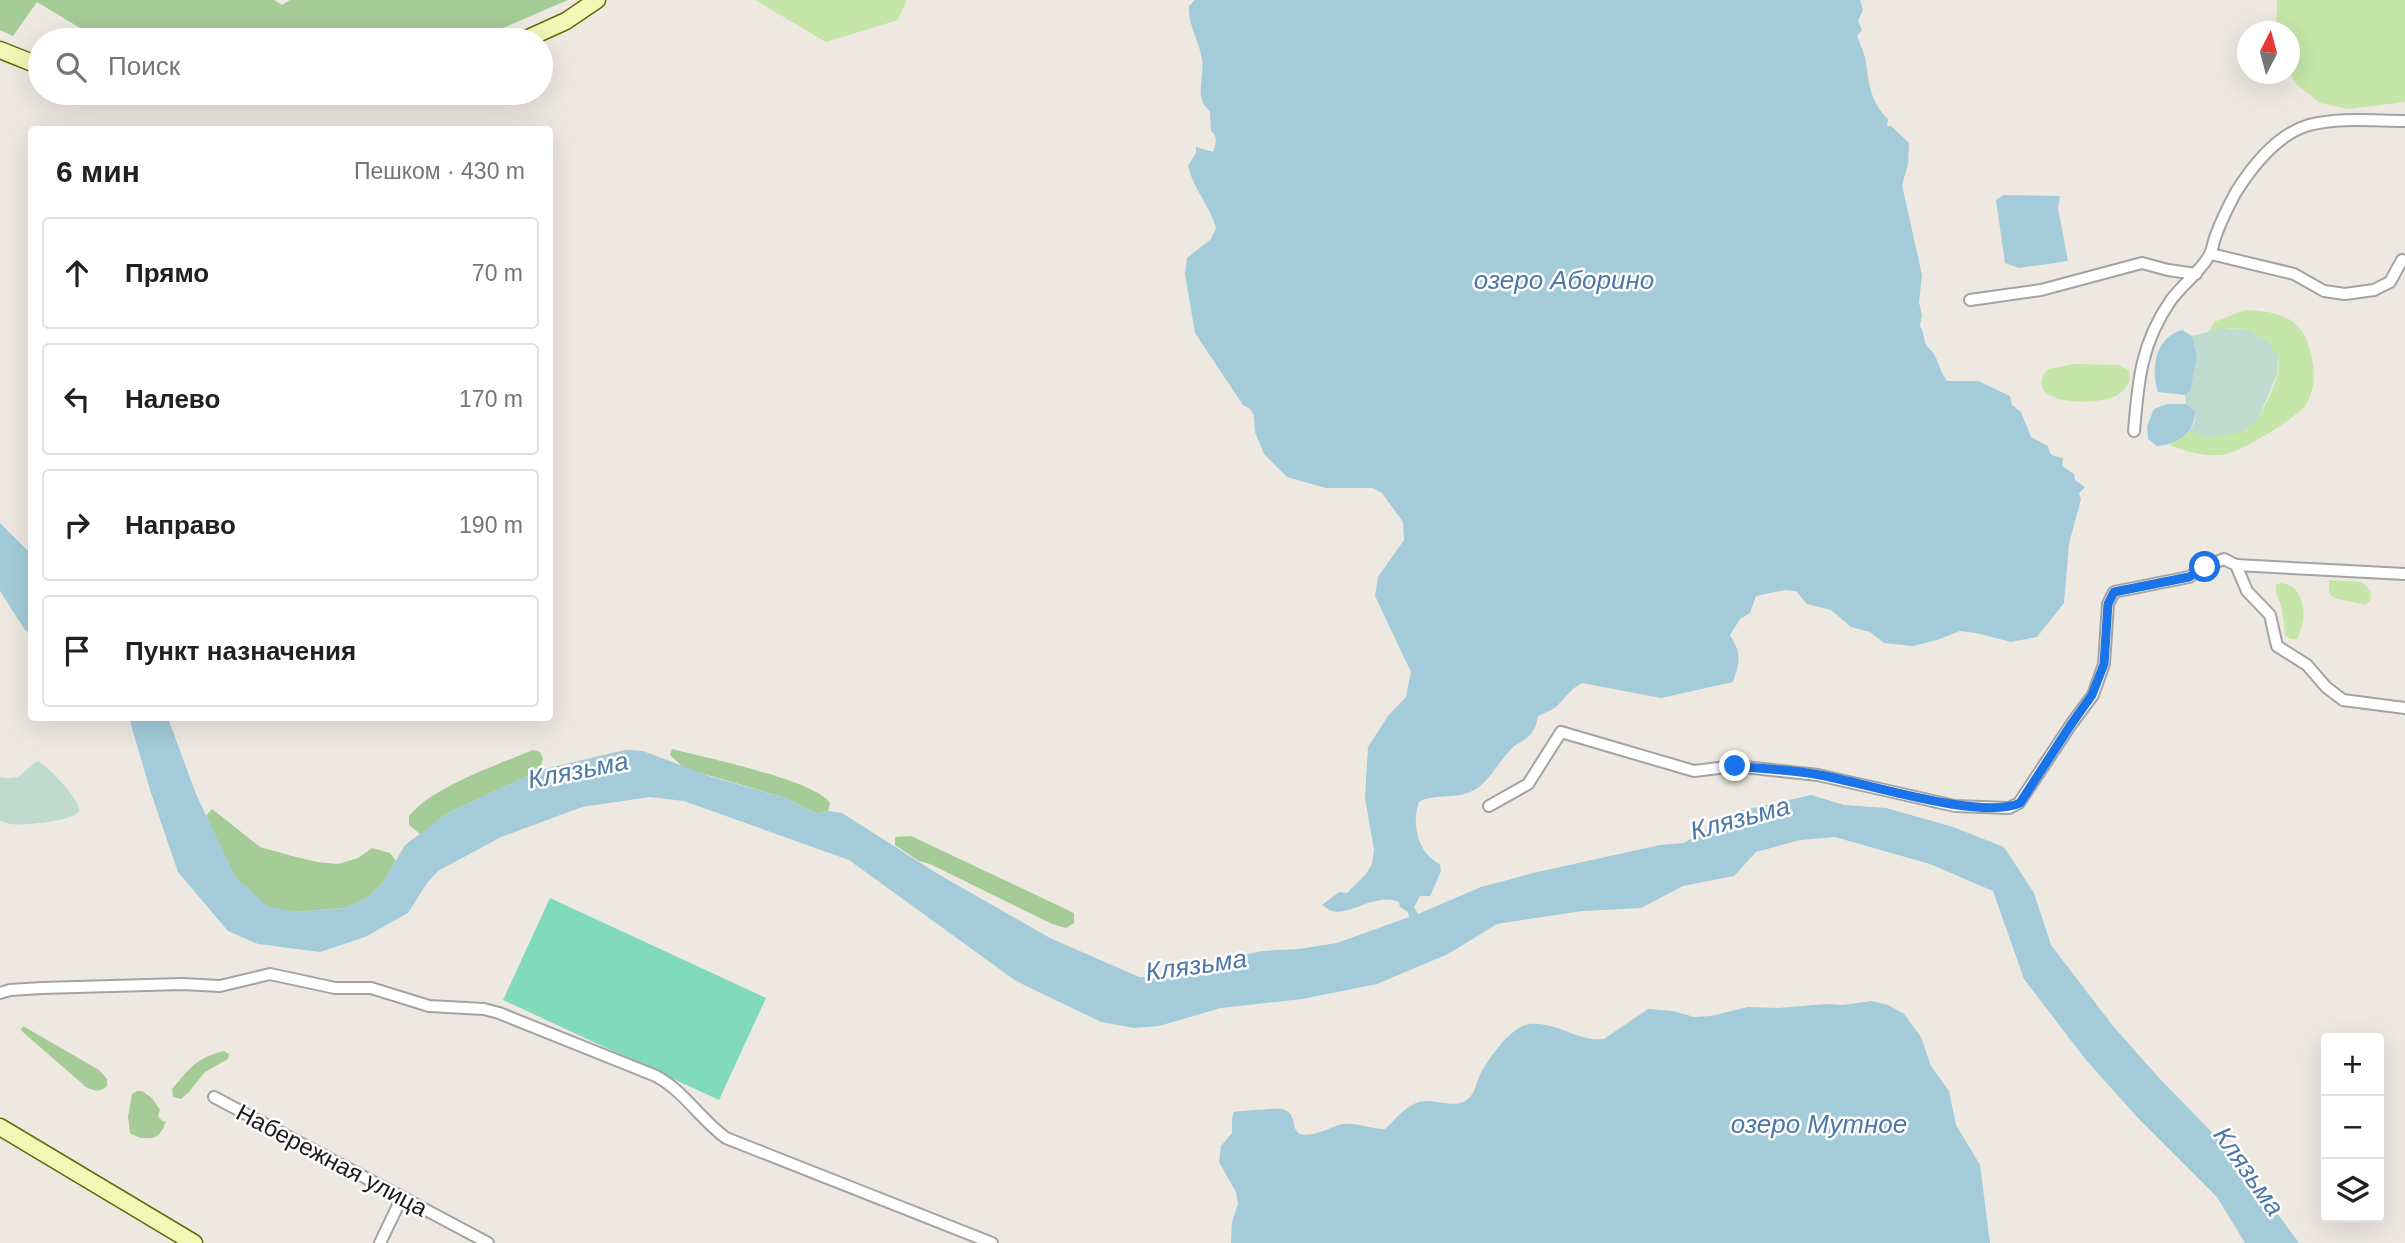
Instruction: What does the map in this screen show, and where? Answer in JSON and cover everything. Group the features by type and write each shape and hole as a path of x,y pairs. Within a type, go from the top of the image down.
{"main road":[{"path":"551,28 597,0"},
{"path":"0,50 28,61"},
{"path":"0,1127 194,1243"}],"street":[{"path":"2134,431 2145,349 2172,300 2211,254 2216,235 2236,193 2260,158 2280,141 2308,125 2349,120 2405,121"},
{"path":"2211,254 2294,274 2324,291 2345,294 2374,290 2390,282 2402,261"},
{"path":"1969,300 2041,290 2142,263 2196,274"},
{"path":"1489,806 1528,784 1561,732 1694,771 1735,766 1818,775 1955,806 2009,808 2020,803 2092,695 2104,664 2108,604 2114,592 2189,577 2224,559 2236,565 2405,573"},
{"path":"2236,565 2247,592 2270,615 2277,646 2307,665 2326,687 2343,701 2405,708"},
{"path":"0,993 56,988 182,984 220,986 270,974 334,988 371,988 429,1006 484,1009 669,1083 726,1138 992,1243"},
{"name":"Набережная улица","path":"214,1097 488,1243"},
{"path":"380,1243 401,1197"}],"green space":[{"path":"0,0 274,0 282,5 290,0 568,0 503,28 80,28 37,2 13,36 0,30"},
{"path":"755,0 907,0 898,20 826,42"},
{"path":"2277,0 2405,0 2405,102 2348,109 2320,103 2296,84 2300,84 2300,21 2276,21"},
{"path":"2245,310 2273,313 2293,322 2301,330 2311,352 2314,372 2313,388 2307,403 2277,428 2229,453 2201,454 2169,445 2189,431 2210,438 2258,419 2276,382 2279,366 2277,356 2259,336 2244,330 2209,332 2214,322"},
{"path":"2222,328 2250,331 2267,341 2278,356 2277,374 2258,419 2242,432 2210,438 2189,431 2195,422 2195,413 2186,404 2185,395 2190,391 2197,357 2192,336"},
{"path":"2073,364 2119,365 2129,371 2130,382 2120,393 2102,400 2078,402 2055,398 2046,393 2042,385 2043,375 2049,369"},
{"path":"2329,580 2362,582 2371,592 2370,601 2365,605 2334,598 2329,593"},
{"path":"2281,583 2298,592 2303,605 2302,626 2297,639 2290,639 2285,634 2282,609 2276,592 2276,585"},
{"path":"672,749 757,770 803,786 820,794 830,803 828,811 817,814 786,798 684,768 670,755"},
{"path":"533,750 540,752 543,759 540,770 446,814 420,834 409,825 409,816 419,805 449,786"},
{"path":"38,761 70,792 79,811 68,818 47,822 10,824 0,821 0,777 18,777"},
{"path":"212,809 260,847 317,862 338,864 358,858 372,848 390,853 396,861 383,883 365,899 344,908 295,912 267,907 235,877 206,816"},
{"path":"911,836 1074,913 1074,923 1066,928 1052,924 919,861 895,845 895,837"},
{"path":"550,898 766,998 719,1100 503,1000"},
{"path":"23,1026 99,1070 107,1079 107,1086 97,1091 86,1087 25,1034 21,1030"},
{"path":"224,1051 229,1054 228,1059 205,1072 181,1099 173,1097 172,1089 194,1065"},
{"path":"142,1091 152,1098 160,1110 158,1116 166,1122 161,1132 153,1138 141,1138 130,1133 128,1117 132,1094"}],"water":[{"name":"озеро Аборино","path":"1195,0 1860,0 1863,10 1858,21 1862,30 1857,36 1865,56 1872,93 1878,107 1888,119 1887,126 1891,126 1909,143 1908,164 1902,185 1922,275 1920,326 1926,344 1947,381 1978,381 2010,396 2012,405 2021,412 2031,437 2048,446 2053,455 2063,458 2062,466 2074,474 2075,480 2085,487 2079,493 2081,499 2069,544 2064,603 2037,637 2011,642 1960,631 1913,646 1884,643 1870,632 1851,627 1831,610 1807,604 1796,591 1785,590 1756,596 1750,613 1740,619 1730,635 1739,658 1733,682 1661,698 1582,683 1555,708 1538,716 1531,734 1512,748 1476,789 1461,795 1433,797 1419,802 1416,820 1418,838 1426,853 1440,864 1441,871 1430,896 1420,896 1414,907 1418,914 1481,887 1533,873 1660,845 1684,843 1735,812 1811,795 1844,805 1886,808 1953,827 2004,847 2034,893 2051,945 2113,1026 2237,1158 2299,1243 2245,1243 2217,1197 2138,1118 2086,1060 2024,979 1993,891 1930,864 1835,837 1800,840 1756,852 1734,876 1683,886 1641,908 1582,911 1497,924 1448,954 1377,984 1302,999 1221,1008 1159,1026 1134,1028 1101,1022 1016,981 849,860 684,801 650,797 582,807 501,837 438,871 408,913 365,937 320,952 258,944 228,931 178,872 130,721 169,721 196,794 235,877 267,906 295,912 344,908 365,899 383,883 405,845 446,814 540,770 625,750 643,751 712,777 786,798 817,814 828,811 842,813 938,874 1050,938 1139,977 1165,979 1211,971 1235,957 1262,951 1337,943 1409,917 1399,902 1390,900 1339,912 1331,911 1322,905 1339,892 1347,893 1372,864 1374,850 1365,798 1368,747 1388,716 1406,697 1411,672 1375,596 1378,577 1404,540 1403,522 1382,493 1372,488 1326,488 1287,477 1264,454 1255,432 1254,415 1243,405 1195,333 1185,274 1187,258 1211,239 1216,228 1188,166 1196,153 1196,147 1213,152 1216,140 1211,131 1210,111 1202,100 1203,66 1189,6"},
{"path":"2003,195 2060,196 2058,208 2068,261 2019,268 2005,263 1996,200"},
{"path":"2182,330 2192,336 2197,357 2190,391 2185,395 2158,392 2155,373 2157,355 2166,339"},
{"path":"2167,404 2186,404 2195,412 2194,419 2192,426 2183,436 2171,443 2157,446 2148,439 2147,426 2154,409"},
{"path":"0,523 28,551 28,632 0,591"},
{"name":"озеро Мутное","path":"1872,1001 1888,1005 1904,1014 1921,1037 1931,1066 1949,1091 1956,1125 1980,1165 1990,1243 1231,1243 1232,1222 1238,1204 1236,1192 1219,1162 1221,1146 1232,1133 1234,1112 1283,1109 1291,1115 1298,1133 1305,1135 1342,1124 1385,1129 1405,1110 1419,1102 1453,1104 1465,1101 1472,1095 1479,1077 1500,1045 1515,1031 1530,1024 1549,1026 1585,1038 1604,1039 1648,1009 1673,1011 1694,1017 1711,1016 1748,1007 1843,1005"}],"route":[{"path":"1735,766 1818,775 1955,806 2009,808 2020,803 2092,695 2104,664 2108,604 2114,592 2189,577 2205,567"}],"water label":[{"name":"Клязьма","path":"578,770"},
{"name":"Клязьма","path":"1740,818"},
{"name":"Клязьма","path":"1196,965"},
{"name":"Клязьма","path":"2249,1171"}]}
